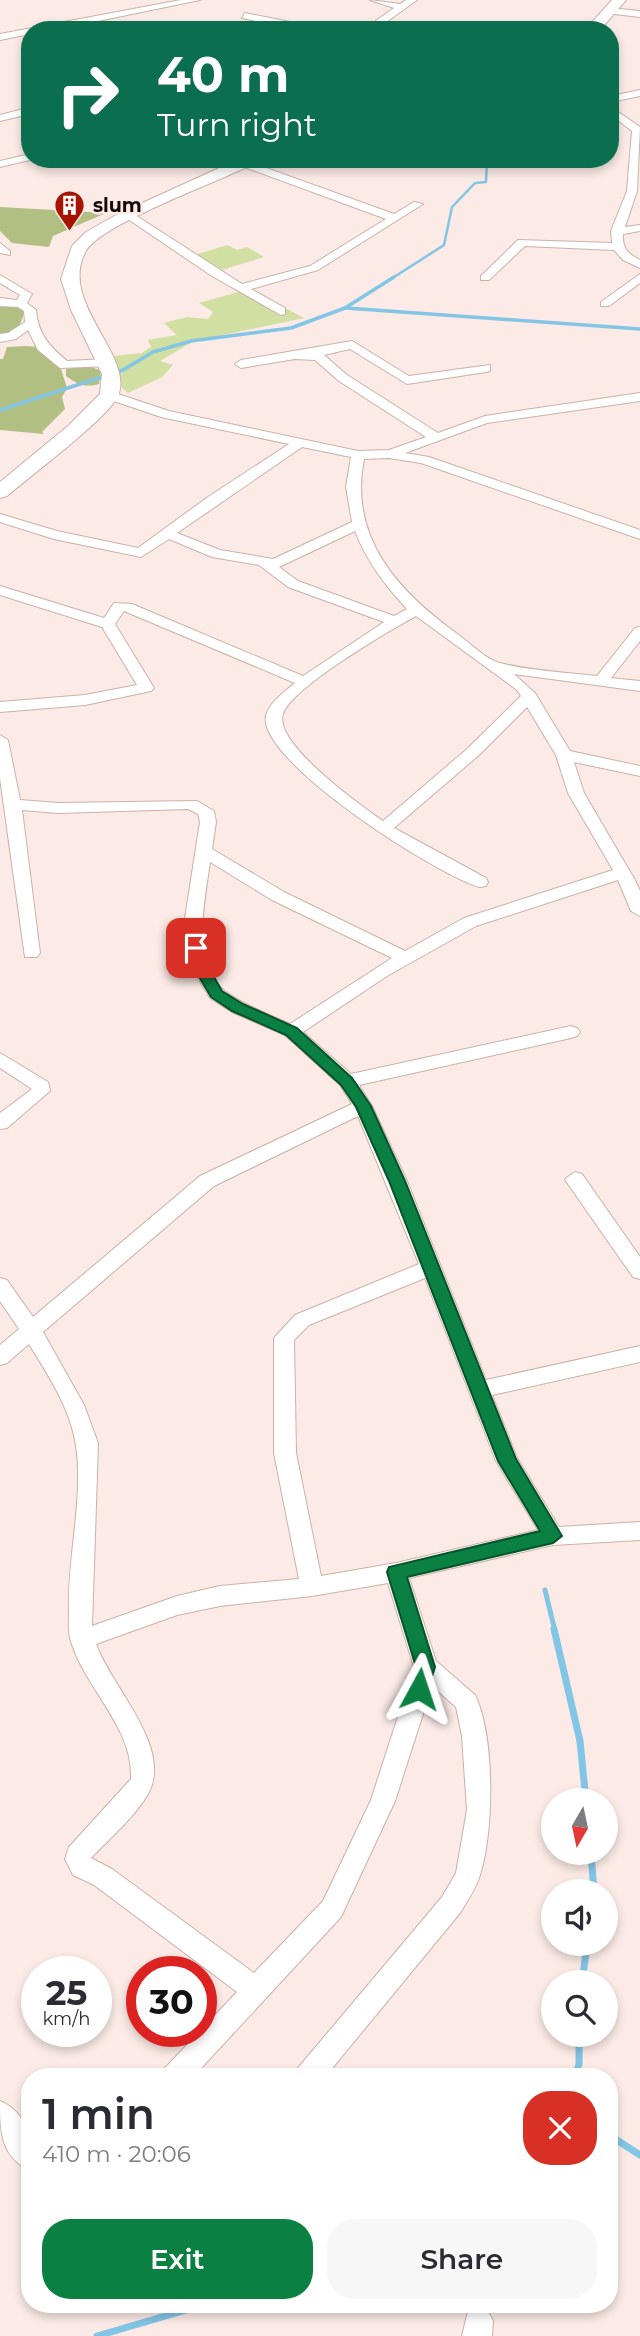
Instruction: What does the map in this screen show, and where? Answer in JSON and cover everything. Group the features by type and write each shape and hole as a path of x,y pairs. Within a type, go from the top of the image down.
{"main road":[{"path":"600,21 614,5"},
{"path":"0,492 75,430 109,396 111,374 80,310 69,279 70,267 78,249 92,235 128,215 232,168"}],"street":[{"path":"84,21 195,0"},
{"path":"375,0 402,6"},
{"path":"381,21 412,0"},
{"path":"614,5 640,14"},
{"path":"245,16 270,21"},
{"path":"100,18 104,21"},
{"path":"0,37 21,33"},
{"path":"619,97 640,93"},
{"path":"0,118 21,113"},
{"path":"619,116 638,130 636,193 617,231 617,247 623,256 640,265"},
{"path":"0,164 21,159"},
{"path":"266,168 391,217"},
{"path":"241,288 314,268 391,217 418,204"},
{"path":"128,215 281,311"},
{"path":"617,231 640,228"},
{"path":"485,278 522,242 617,247"},
{"path":"605,304 640,277"},
{"path":"0,278 26,294 21,304"},
{"path":"0,302 21,304 30,310 31,323 42,347 64,365 105,363"},
{"path":"0,338 12,336 31,323"},
{"path":"241,364 352,345 407,380 486,368"},
{"path":"309,354 318,356 343,378 434,436"},
{"path":"109,396 166,414 300,443 358,455 389,454 448,467 640,535"},
{"path":"389,454 434,436 523,412 640,397"},
{"path":"0,518 54,535 136,553 145,551 213,500 300,443"},
{"path":"358,455 352,489 367,553 379,572 417,609 523,687 530,696 564,755 576,793 622,873 640,911"},
{"path":"265,564 302,553 359,524"},
{"path":"168,534 217,554 265,564 293,584 396,622"},
{"path":"0,590 108,624 146,688 85,700 0,707"},
{"path":"108,624 119,606 127,607 304,682"},
{"path":"417,609 304,682 287,696 274,715 275,726 291,751 323,782 384,828 480,882"},
{"path":"601,679 640,631"},
{"path":"496,667 640,686"},
{"path":"384,828 473,752 530,696"},
{"path":"0,740 27,884 32,953"},
{"path":"564,755 640,771"},
{"path":"14,804 58,808 191,804 206,811 208,822 192,931 199,965 216,994 237,1008 291,1031 347,1081 363,1106 508,1461 553,1536"},
{"path":"204,851 278,896 405,958"},
{"path":"291,1031 405,958 470,922 622,873"},
{"path":"347,1081 571,1032"},
{"path":"0,1059 41,1086 41,1091 0,1123"},
{"path":"0,1357 207,1181 363,1106"},
{"path":"575,1179 640,1272"},
{"path":"312,1587 285,1453 284,1338 302,1320 431,1267"},
{"path":"0,1285 33,1331 80,1420 86,1443 87,1492 78,1565 82,1639 96,1671 126,1718 142,1762 144,1778 136,1792 78,1855 79,1865 103,1877 257,1991"},
{"path":"479,1390 640,1354"},
{"path":"82,1639 177,1606 220,1596 312,1587 396,1572 553,1536 640,1531"},
{"path":"315,2068 451,1905 468,1875 479,1811 474,1736 467,1702 426,1667 396,1572"},
{"path":"184,2068 332,1909 383,1801 426,1667"},
{"path":"0,2115 21,2144"}],"green space":[{"path":"0,207 106,213 53,236 49,247 12,243 0,231"},
{"path":"227,245 237,250 247,247 264,257 222,270 195,255"},
{"path":"249,289 304,318 194,341 160,361 173,365 162,377 128,393 118,384 113,356 142,353 151,347 148,340 177,335 164,323 187,317 208,319 213,312 199,303"},
{"path":"0,303 17,304 25,311 17,332 0,335"},
{"path":"7,347 41,347 60,366 67,388 62,397 65,409 42,432 44,434 0,430 0,359 3,359"},
{"path":"90,366 101,371 99,384 89,386 66,376 66,369"}],"waterway":[{"path":"391,279 444,245 452,207 475,183 486,182 487,168"},
{"path":"0,410 123,370 153,352 191,341 291,328 345,308 394,277"},
{"path":"346,308 640,329"},
{"path":"545,1590 555,1631"},
{"path":"554,1629 580,1741 585,1788"},
{"path":"592,1866 593,1879"},
{"path":"584,1970 585,1956"},
{"path":"578,2068 579,2047"},
{"path":"618,2141 640,2155"},
{"path":"97,2336 176,2313"}],"place":[{"name":"slum","path":"70,232"}],"route":[{"path":"196,948 199,965 216,994 237,1008 291,1031 347,1081 363,1106 397,1181 508,1461 553,1536 396,1572 426,1667 419,1689"}]}
